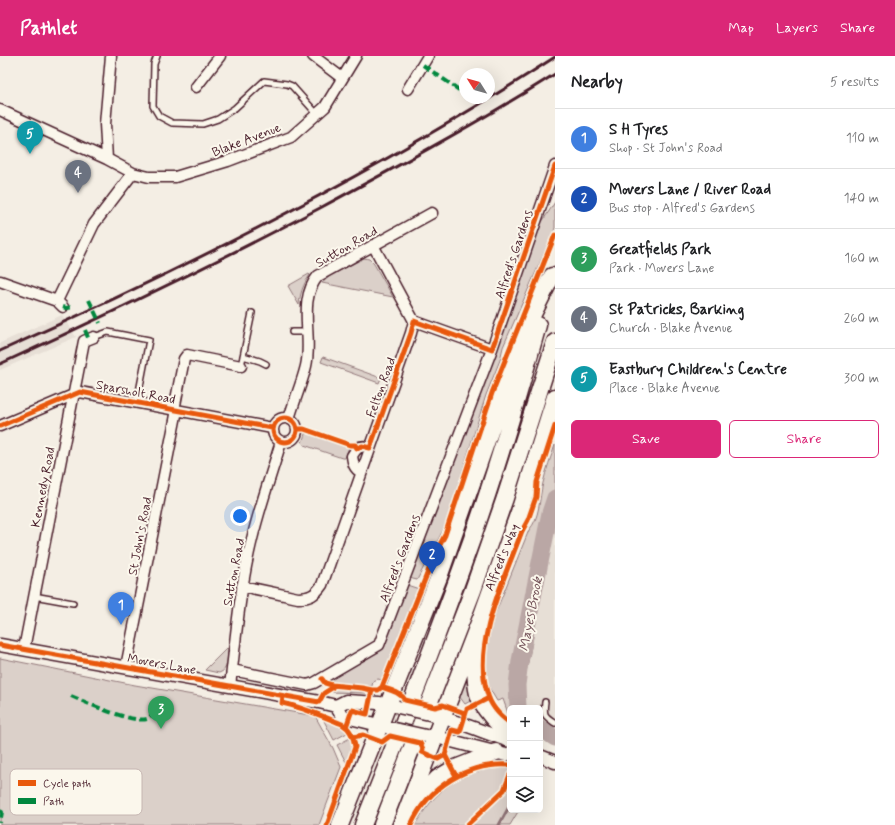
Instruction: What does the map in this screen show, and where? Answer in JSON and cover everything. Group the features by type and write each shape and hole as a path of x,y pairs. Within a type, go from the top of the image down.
{"highway":[{"path":"340,825 393,705 527,326 554,272"},
{"path":"363,825 428,659 473,538 516,405 554,272"},
{"name":"Alfred's Way","path":"382,825 476,584 555,342"},
{"path":"402,822 439,716 482,615 519,512 555,397"},
{"path":"482,615 476,653 478,694 481,702 491,716 507,733"},
{"path":"402,822 416,800 438,778 452,769 503,753"}],"street":[{"path":"107,158 105,124 111,56"},
{"path":"196,87 220,56"},
{"path":"313,56 342,78"},
{"name":"Blake Avenue","path":"0,110 107,158 133,173 149,177 175,177 228,161 291,137 325,107 356,56"},
{"path":"408,89 428,56"},
{"name":"Alfred's Gardens","path":"232,670 307,685 314,683 379,645 492,349 555,166"},
{"path":"0,281 60,304 94,224 133,173"},
{"name":"Sutton Road","path":"289,419 306,365 307,308 309,290 313,283 318,276 432,213"},
{"path":"373,245 414,321 492,349"},
{"name":"Felton Road","path":"242,586 298,598 313,596 322,585 361,472 357,471 354,467 352,456 358,448 362,446 370,448 410,337 414,321"},
{"name":"Kennedy Road","path":"24,649 84,342 94,337"},
{"name":"St John's Road","path":"126,667 184,360 187,356 242,361"},
{"name":"Sparsholt Road","path":"0,426 73,394 83,392 272,428"},
{"path":"283,418 289,419 296,424 296,436 290,442 281,442 273,435 272,428 277,420 283,418"},
{"name":"Sutton Road","path":"230,686 242,586 254,532 281,442"},
{"name":"Movers Lane","path":"0,645 336,706 346,701 393,705 463,723 508,741"},
{"path":"336,706 342,716 384,727 503,753"},
{"path":"543,757 555,762"}],"lane":[{"path":"157,56 154,64 153,106 159,116 172,123 199,125 218,119 235,108 264,81 292,86 317,114"},
{"path":"252,313 242,361 266,364"},
{"path":"94,337 108,332 149,340 137,402"},
{"path":"292,332 307,332"},
{"path":"34,596 73,603"},
{"path":"545,702 543,711 544,715 555,723"}],"shaded area":[{"path":"555,202 555,228 503,347 443,530 417,580 409,578 470,421 540,225"},
{"path":"364,258 369,259 374,264 393,297 322,283 330,276"},
{"path":"309,274 310,275 302,289 299,305 288,286"},
{"path":"62,315 76,337 0,370 0,343"},
{"path":"323,357 381,378 379,383 321,362"},
{"path":"306,431 347,445 349,447 345,458 304,445 302,443"},
{"path":"555,445 555,522 525,678 522,705 507,705 507,710 503,699 497,701 488,684 486,677 487,649 495,614 539,508 544,478"},
{"path":"555,522 555,733 543,725 543,705 522,705 525,678"},
{"path":"407,585 419,589 384,678 382,680 378,679 373,681 372,686 329,682 327,680 384,645"},
{"path":"227,648 226,666 222,671 219,673 205,670"},
{"path":"0,658 135,685 315,716 333,748 341,767 319,825 0,825"},
{"path":"466,676 469,677 474,699 465,704 459,696"},
{"path":"334,687 363,689 366,693 328,692"},
{"path":"323,719 343,727 347,733 334,740"},
{"path":"350,738 354,746 347,764 337,745"},
{"path":"496,768 507,768 507,813 517,813 510,825 415,825 430,803 448,786 469,775"}],"waterway":[{"name":"Mayes Brook","path":"518,705 517,685 520,661 550,513 555,498"},
{"name":"Mayes Brook","path":"543,730 555,738"},
{"path":"499,825 507,810"}],"railway":[{"path":"0,351 143,285 283,215 421,139 555,57"},
{"path":"0,364 81,327 241,249 320,208 468,126 555,74"}],"marked path":[{"path":"423,65 459,90"},
{"path":"89,300 100,323"},
{"path":"63,307 74,307"},
{"path":"85,330 89,340"},
{"path":"71,696 99,708 123,716 143,720 151,716 159,701"},
{"path":"0,811 2,812 0,823"}],"cycle path":[{"path":"297,429 304,429 350,445 355,445 357,448 362,446 370,448 414,321 492,349 555,166"},
{"path":"322,679 325,683 332,685 372,690 378,690 382,687 435,554 445,535 492,393 555,235"},
{"path":"0,426 80,392 272,428"},
{"path":"285,418 294,421 297,430 294,439 285,442 276,439 273,430 276,421 285,418"},
{"path":"507,720 496,710 488,697 484,673 484,653 487,632 492,610 536,497 537,482 555,426"},
{"path":"0,645 319,702 324,693 332,688 332,685"},
{"path":"382,687 398,693 405,700 435,707 443,705 465,713"},
{"path":"346,727 352,710 367,714 372,690"},
{"path":"283,696 282,703 304,709 342,724 348,728 353,737 355,747 327,825"},
{"path":"456,776 445,755 452,730 460,732 467,709 489,698"},
{"path":"353,737 363,735 382,742 390,736 420,743 423,749 422,752 438,759 445,755"},
{"path":"411,825 418,811 428,799 451,780 479,768 494,765 507,765"},
{"path":"467,825 504,790 509,777"}],"place":[{"name":"Eastbury Children's Centre","path":"30,154"},
{"name":"St Patricks, Barking","path":"78,193"},
{"name":"Movers Lane / River Road","path":"432,574"},
{"name":"S H Tyres","path":"121,625"},
{"name":"Greatfields Park","path":"161,729"}]}
